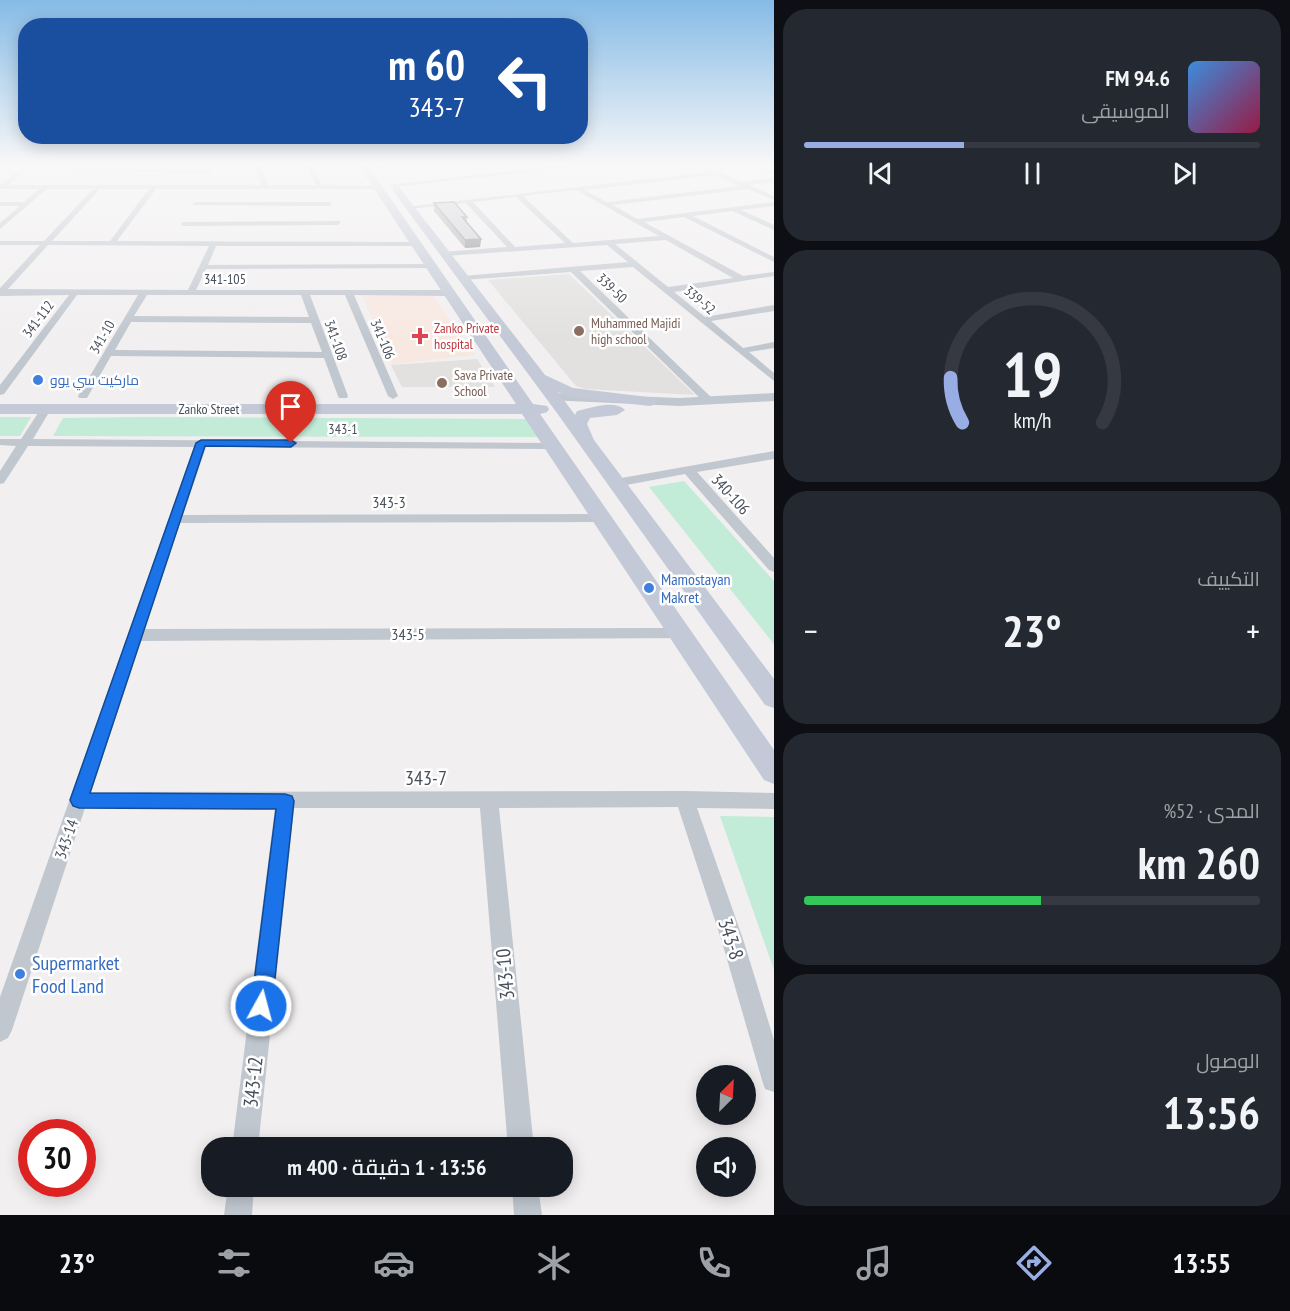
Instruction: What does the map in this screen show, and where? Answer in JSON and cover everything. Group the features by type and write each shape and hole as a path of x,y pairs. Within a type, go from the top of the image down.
{"main road":[{"path":"774,698 422,223 403,225 774,772"},
{"path":"468,397 501,395 508,391 488,359 482,340"},
{"path":"530,368 547,383 570,392 650,401"},
{"name":"Zanko Street","path":"0,394 468,397 558,404"},
{"name":"Zanko Street","path":"0,409 441,409 525,403"},
{"path":"441,409 521,413 531,418 551,441"},
{"path":"589,446 580,426 580,418 594,412 617,410"}],"street":[{"path":"0,293 65,223"},
{"path":"112,243 127,223"},
{"path":"174,243 184,224 338,223 347,243"},
{"path":"488,223 513,249"},
{"path":"547,223 571,245"},
{"path":"639,223 742,279"},
{"path":"700,223 774,260"},
{"path":"445,254 668,238"},
{"name":"339-52","path":"608,242 774,378"},
{"path":"0,243 416,243"},
{"path":"191,292 214,243"},
{"path":"463,278 635,264"},
{"path":"204,267 431,266"},
{"name":"339-50","path":"573,269 710,402"},
{"path":"667,290 774,274"},
{"name":"341-112","path":"0,394 75,292"},
{"name":"341-10","path":"83,396 144,292"},
{"name":"341-108","path":"304,292 343,396"},
{"name":"341-106","path":"348,292 393,396"},
{"name":"341-105","path":"0,293 449,293"},
{"path":"703,320 774,308"},
{"path":"128,320 314,320"},
{"path":"741,351 774,345"},
{"path":"108,353 328,356"},
{"path":"558,404 710,402 774,397"},
{"path":"558,404 617,410 709,413 774,411"},
{"path":"0,480 46,409"},
{"name":"343-1","path":"0,442 551,441"},
{"name":"343-14","path":"0,1030 7,991 79,800 201,443"},
{"path":"616,483 772,457"},
{"name":"340-106","path":"688,470 774,567"},
{"name":"343-3","path":"175,519 603,518"},
{"name":"343-5","path":"135,635 681,634"},
{"name":"343-7","path":"79,800 686,799 774,801"},
{"name":"343-8","path":"686,799 733,942 774,1080"},
{"name":"343-12","path":"246,1137 285,801"},
{"name":"343-10","path":"489,801 520,1137"},
{"path":"238,1215 240,1197"},
{"path":"526,1197 528,1215"}],"shaded area":[{"name":"Muhammed Majidi high school","path":"569,274 695,395 586,389 576,386 488,280"},
{"name":"Zanko Private hospital","path":"362,294 432,294 475,355 392,364"},
{"path":"477,359 495,387 402,387 391,365"}],"green space":[{"path":"0,417 31,417 20,436 0,436"},
{"path":"63,418 531,419 540,437 53,436"},
{"path":"684,481 774,581 774,644 649,487"},
{"path":"720,816 774,817 774,970"}],"building":[{"path":"451,223 467,223 481,239 465,240"}],"place":[{"name":"Muhammed Majidi high school","path":"579,331"},
{"name":"Zanko Private hospital","path":"420,336"},
{"name":"ماركيت سي يوو","path":"38,380"},
{"name":"Sava Private School","path":"442,383"},
{"name":"Mamostayan Makret","path":"649,588"},
{"name":"Supermarket Food Land","path":"20,974"}],"route":[{"path":"261,1006 285,801 79,800 201,443 291,443"}]}
